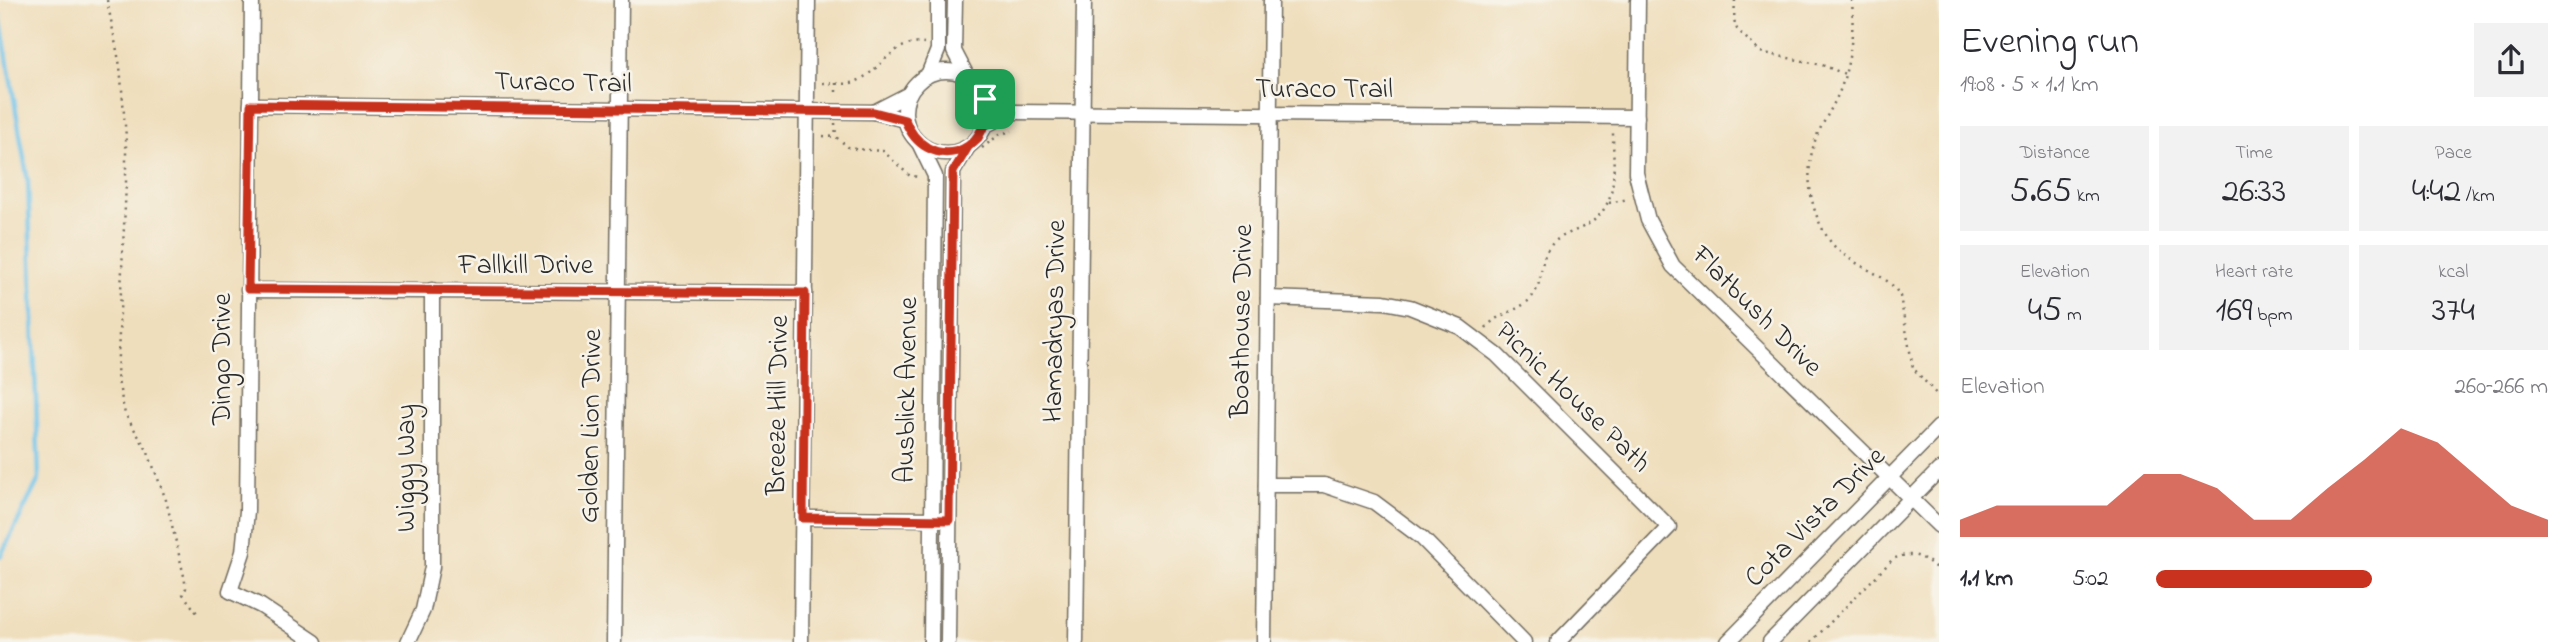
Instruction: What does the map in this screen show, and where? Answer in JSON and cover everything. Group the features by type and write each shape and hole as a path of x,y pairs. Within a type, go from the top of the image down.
{"street":[{"name":"Dingo Drive","path":"253,0 247,511 243,552 230,591 261,606 315,642"},
{"name":"Golden Lion Drive","path":"614,642 621,0"},
{"name":"Breeze Hill Drive","path":"801,642 808,0"},
{"path":"928,75 938,50 938,0"},
{"path":"955,0 954,51 972,71 985,99 987,113 978,138 968,147 956,152 930,150 910,133 905,120 909,94 917,82 928,75 942,71 972,71"},
{"name":"Hamadryas Drive","path":"1076,642 1084,0"},
{"name":"Boathouse Drive","path":"1264,642 1271,0"},
{"name":"Flatbush Drive","path":"1638,0 1636,173 1648,220 1673,266 1939,526"},
{"name":"Turaco Trail","path":"874,112 909,94"},
{"name":"Turaco Trail","path":"985,99 1012,112 1637,117"},
{"name":"Turaco Trail","path":"251,105 874,112 905,120"},
{"name":"Turaco Trail","path":"984,126 1012,112"},
{"name":"Ausblick Avenue","path":"919,143 935,176 931,642"},
{"name":"Ausblick Avenue","path":"948,642 953,172 968,147"},
{"name":"Fallkill Drive","path":"248,289 805,293"},
{"name":"Wiggy Way","path":"408,642 424,610 432,567 432,290"},
{"name":"Picnic House Path","path":"1268,298 1384,302 1410,307 1460,327 1497,355 1669,527 1558,642"},
{"name":"Cota Vista Drive","path":"1728,642 1939,427"},
{"name":"Cota Vista Drive","path":"1770,642 1939,470"},
{"path":"1266,485 1324,485 1374,502 1422,538 1524,642"},
{"path":"803,518 949,520"}],"path":[{"path":"107,0 120,66 126,137 117,376 125,414 147,450 166,500 184,576 186,588 183,594 197,613"},
{"path":"1735,0 1734,20 1737,29 1760,51 1822,65 1844,74"},
{"path":"1852,0 1854,21 1850,54 1831,110 1811,152 1810,197 1818,221 1831,242 1848,258 1895,288 1900,296 1913,368 1939,397"},
{"path":"823,83 857,81 870,74 893,51 915,43 924,44"},
{"path":"972,71 1012,95"},
{"path":"836,83 836,96"},
{"path":"835,124 836,137"},
{"path":"1486,328 1494,319 1531,298 1538,288 1544,258 1551,244 1596,220 1609,203 1613,175 1613,133"},
{"path":"823,136 836,137 848,147 883,151 910,176 922,177"},
{"path":"1609,203 1628,199"},
{"path":"1811,642 1893,559 1916,554 1925,558 1939,571"}],"waterway":[{"path":"0,16 28,182 39,479 0,557"}],"route":[{"path":"985,99 987,113 978,138 968,147 943,153 930,150 919,143 910,133 905,120 874,112 251,105 248,289 805,293 803,518 949,520 953,172 968,147 978,138 984,126 1012,112 985,99"}]}
